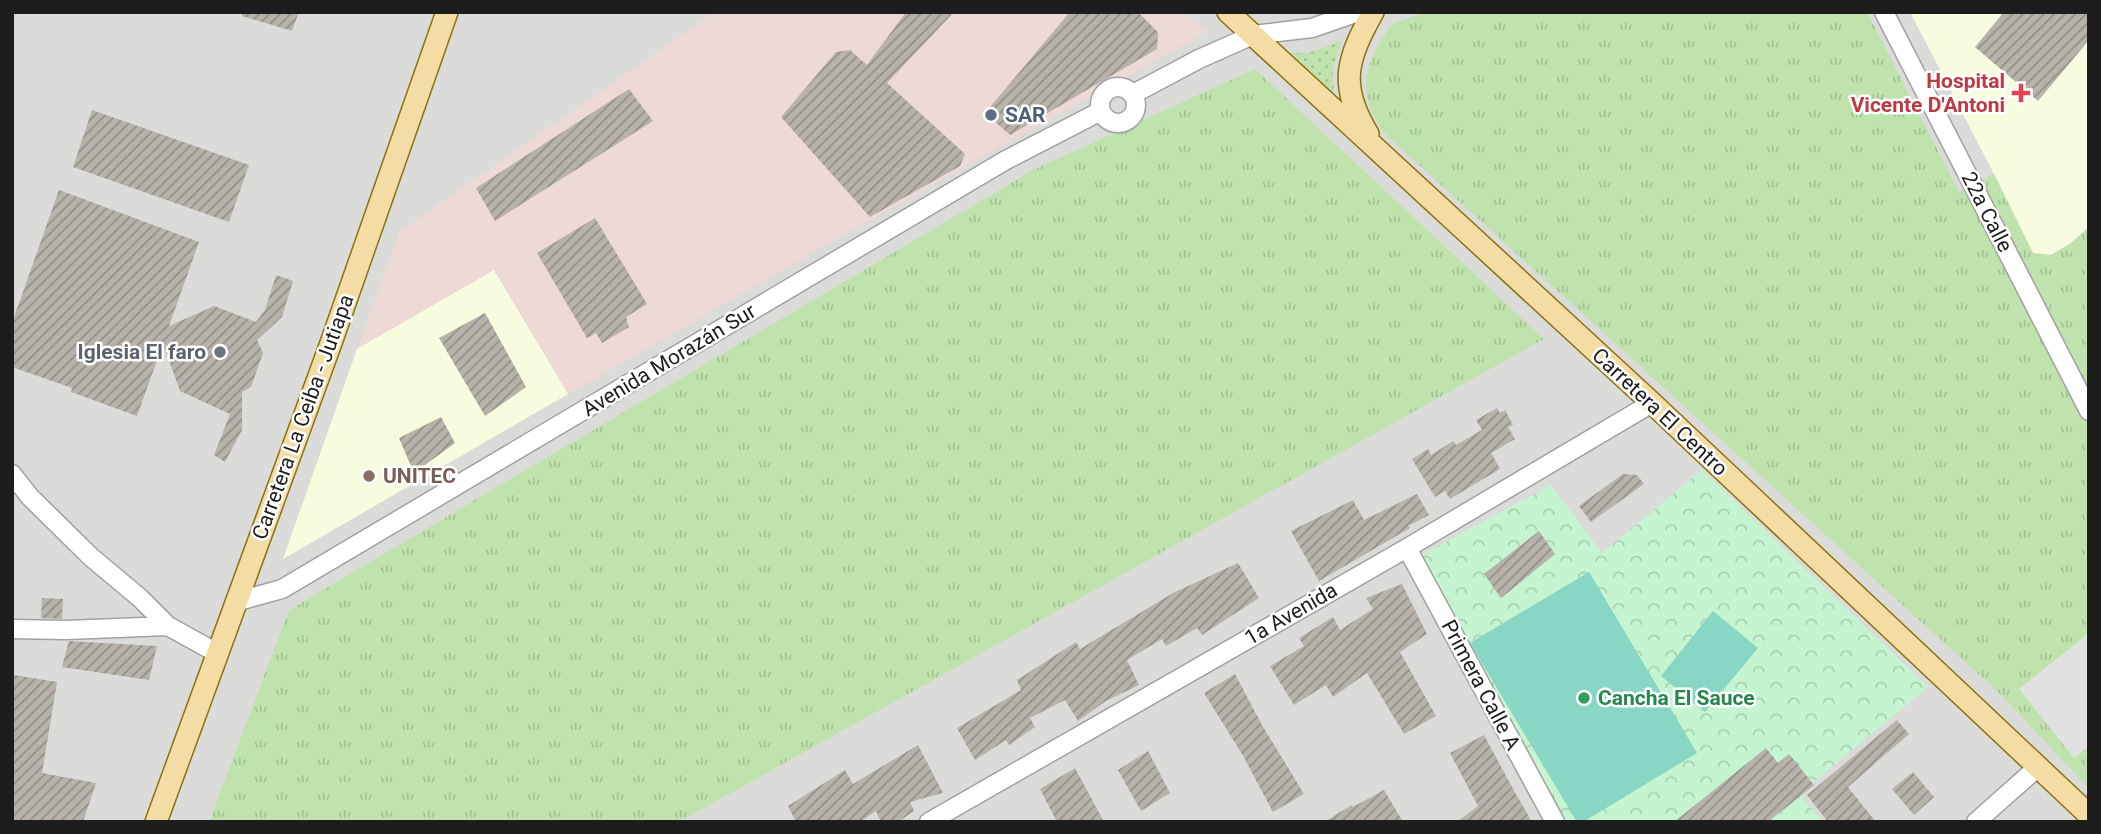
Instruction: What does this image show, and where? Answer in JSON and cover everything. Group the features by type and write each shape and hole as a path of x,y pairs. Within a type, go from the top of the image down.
{"main road":[{"name":"Carretera La Ceiba - Jutiapa","path":"156,822 331,343 447,12"},
{"name":"Carretera El Centro","path":"1228,12 1652,403 2089,815"},
{"path":"1373,12 1357,41 1350,62 1349,80 1355,112 1380,153"}],"street":[{"name":"Avenida Morazán Sur","path":"235,602 282,589 1006,160 1101,111 1101,100 1112,87 1124,87 1133,94 1199,59 1253,35 1312,27 1359,12"},
{"name":"22a Calle","path":"1884,12 2089,411"},
{"path":"1101,111 1109,120 1127,121 1135,112 1136,100 1133,94"},
{"name":"1a Avenida","path":"929,822 1407,548 1652,403"},
{"path":"12,474 30,497 91,557 140,598 168,626 217,653"},
{"name":"Primera Calle A","path":"1407,548 1555,822"},
{"path":"12,629 168,626"},
{"path":"1976,822 2039,766"}],"shaded area":[{"path":"12,12 2089,12 2089,822 12,822"},
{"path":"715,12 1184,12 1206,32 864,223 283,559 399,232"},
{"name":"Hospital Vicente D'Antoni","path":"1910,12 2089,12 2089,227 2071,243 2051,255 2033,253"},
{"name":"UNITEC","path":"494,270 568,394 283,559 357,349"},
{"name":"Cancha El Sauce","path":"1589,572 1697,753 1583,822 1577,822 1470,643"},
{"path":"1713,611 1758,648 1705,712 1661,676"},
{"path":"2089,633 2089,746 2074,758 2019,689"}],"green space":[{"path":"1428,12 1867,12 1959,192 1994,174 2033,253 2051,255 2071,243 2089,227 2089,788 1996,690 1385,134 1375,119 1366,91 1370,64 1393,23"},
{"path":"1341,41 1333,71 1334,94 1288,53 1308,53"},
{"path":"1255,69 1544,339 679,822 209,822 289,610 1035,169"},
{"path":"1702,470 1928,687 1799,794 1824,822 1567,822 1421,555 1551,485 1602,553"}],"building":[{"path":"242,12 299,12 292,31 242,16"},
{"path":"906,12 954,12 887,83 965,154 960,166 870,217 781,117 836,52 850,50 867,65"},
{"path":"1070,12 1138,12 1158,32 1157,49 1010,135 985,113"},
{"path":"2004,12 2089,12 2089,40 2038,101 1975,47"},
{"path":"629,89 653,121 495,221 476,188"},
{"path":"92,110 249,165 229,222 73,167"},
{"path":"59,190 199,242 169,326 214,306 256,322 265,310 276,275 293,281 282,317 257,340 263,353 251,387 242,392 242,430 225,462 214,455 230,414 180,391 163,344 137,416 71,392 72,388 12,367 12,323"},
{"path":"595,218 647,304 626,317 629,327 602,343 596,333 587,338 537,253"},
{"path":"485,313 526,387 485,416 439,338"},
{"path":"1497,408 1500,413 1505,410 1513,425 1508,427 1515,439 1491,453 1500,469 1450,499 1445,491 1435,497 1412,459 1428,449 1431,455 1453,441 1456,445 1482,430 1476,420"},
{"path":"441,417 455,443 414,473 399,438"},
{"path":"1623,474 1637,475 1644,484 1591,522 1579,506"},
{"path":"1417,494 1429,515 1319,581 1291,531 1353,500 1364,520"},
{"path":"1539,531 1555,554 1501,598 1484,574"},
{"path":"1238,563 1259,598 1202,635 1197,628 1166,646 1162,639 1127,660 1139,685 1106,701 1078,721 1065,700 1030,718 1035,727 1009,745 1006,740 975,760 957,728 1021,690 1017,680 1076,642 1080,649 1173,593"},
{"path":"1402,584 1427,634 1400,652 1436,716 1404,734 1367,673 1333,697 1326,685 1294,705 1270,666 1304,646 1299,638 1333,617 1340,630 1373,609 1366,598"},
{"path":"42,598 63,599 62,619 41,618"},
{"path":"69,641 157,646 149,680 62,667"},
{"path":"1235,674 1304,794 1273,812 1242,754 1204,693"},
{"path":"14,675 57,682 42,773 96,783 83,822 12,822"},
{"path":"1897,720 1909,734 1848,787 1876,822 1828,822 1807,795"},
{"path":"1484,735 1532,822 1457,822 1478,806 1450,753"},
{"path":"918,745 943,793 910,802 914,811 898,822 881,822 876,811 860,822 796,822 788,806 845,770 853,784"},
{"path":"1766,748 1778,763 1789,754 1814,785 1768,822 1674,822"},
{"path":"1148,751 1170,793 1141,811 1118,770"},
{"path":"1075,768 1104,822 1057,822 1040,789"},
{"path":"1913,772 1934,797 1914,815 1892,789"},
{"path":"1384,790 1403,822 1324,822 1352,805 1353,807"}],"place":[{"name":"Hospital Vicente D'Antoni","path":"2021,93"},
{"name":"SAR","path":"991,115"},
{"name":"Iglesia El faro","path":"220,352"},
{"name":"UNITEC","path":"369,476"},
{"name":"Cancha El Sauce","path":"1584,698"}]}
